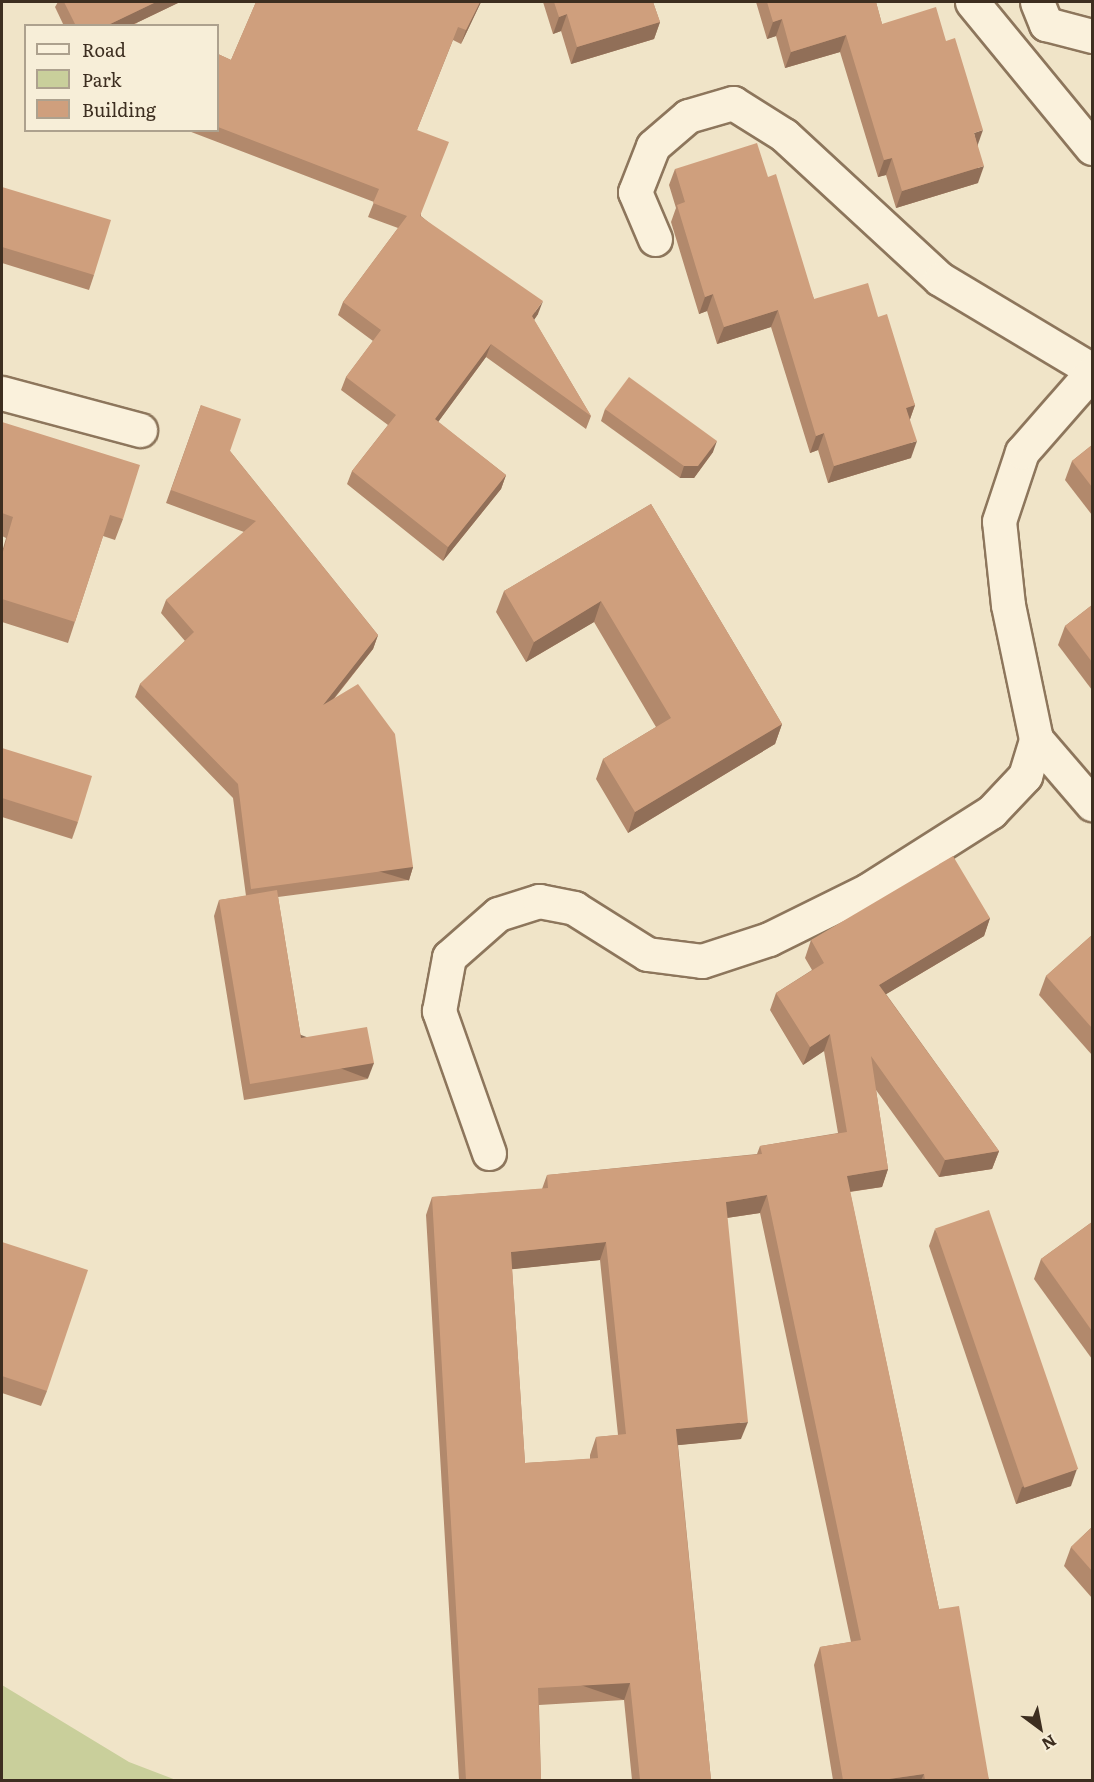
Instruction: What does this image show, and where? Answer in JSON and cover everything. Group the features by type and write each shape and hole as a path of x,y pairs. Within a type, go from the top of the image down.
{"street":[{"path":"972,2 1092,148"},
{"path":"1037,2 1046,24 1092,36"},
{"path":"489,1153 439,1011 449,957 498,914 539,901 574,908 647,954 702,961 769,939 868,890 991,812 1025,776 1036,740 1008,605 999,521 1022,452 1092,371 940,279 784,135 733,103 688,116 653,146 635,192 655,239"},
{"path":"2,393 140,430"},
{"path":"1036,740 1092,804"}],"green space":[{"path":"2,1685 129,1762 176,1780 2,1780"}],"building":[{"path":"64,2 156,2 110,24 75,24"},
{"path":"256,2 480,2 466,30 458,27 417,130 449,142 420,216 543,301 532,316 591,416 491,344 435,419 506,475 448,547 352,471 396,415 346,377 381,330 343,302 407,216 373,203 379,189 219,127 219,54 231,60"},
{"path":"554,2 653,2 660,22 577,47 567,14 559,17"},
{"path":"767,2 876,2 882,24 936,7 946,41 955,38 983,130 974,133 984,166 902,191 892,158 884,160 846,35 791,52 782,19 773,22"},
{"path":"757,143 768,177 776,174 814,299 868,283 878,317 887,314 915,405 906,408 917,441 834,466 824,433 816,436 778,310 724,327 713,294 705,297 677,205 685,202 675,169"},
{"path":"2,187 111,220 94,275 2,247"},
{"path":"629,377 717,441 698,466 684,466 605,409"},
{"path":"201,405 241,419 230,451 378,635 323,705 358,684 395,734 413,867 251,889 238,784 140,684 194,632 166,600 256,521 171,490"},
{"path":"2,422 140,465 123,519 110,515 75,622 2,599 2,555 13,517 2,513"},
{"path":"1092,445 1092,487 1072,461"},
{"path":"651,504 782,724 635,812 603,759 671,718 601,601 534,642 504,591"},
{"path":"1092,605 1092,662 1065,626"},
{"path":"2,748 92,776 78,822 2,798"},
{"path":"953,856 990,918 879,985 999,1151 945,1160 871,1056 888,1169 847,1176 939,1609 959,1606 989,1780 925,1780 924,1774 882,1780 843,1780 820,1647 861,1640 767,1195 726,1202 748,1422 676,1429 711,1780 640,1780 630,1683 538,1688 541,1780 466,1780 432,1197 548,1188 547,1175 762,1154 760,1146 847,1132 830,1034 810,1047 776,993 824,963 811,940","holes":["606,1242 626,1434 596,1437 598,1458 525,1463 511,1252"]},
{"path":"277,890 301,1038 367,1027 374,1063 250,1084 219,900"},
{"path":"1092,935 1092,1028 1046,976"},
{"path":"989,1210 1078,1469 1024,1488 935,1229"},
{"path":"1092,1222 1092,1331 1041,1259"},
{"path":"2,1242 88,1270 47,1391 2,1376"},
{"path":"1092,1527 1092,1571 1071,1547"}]}
